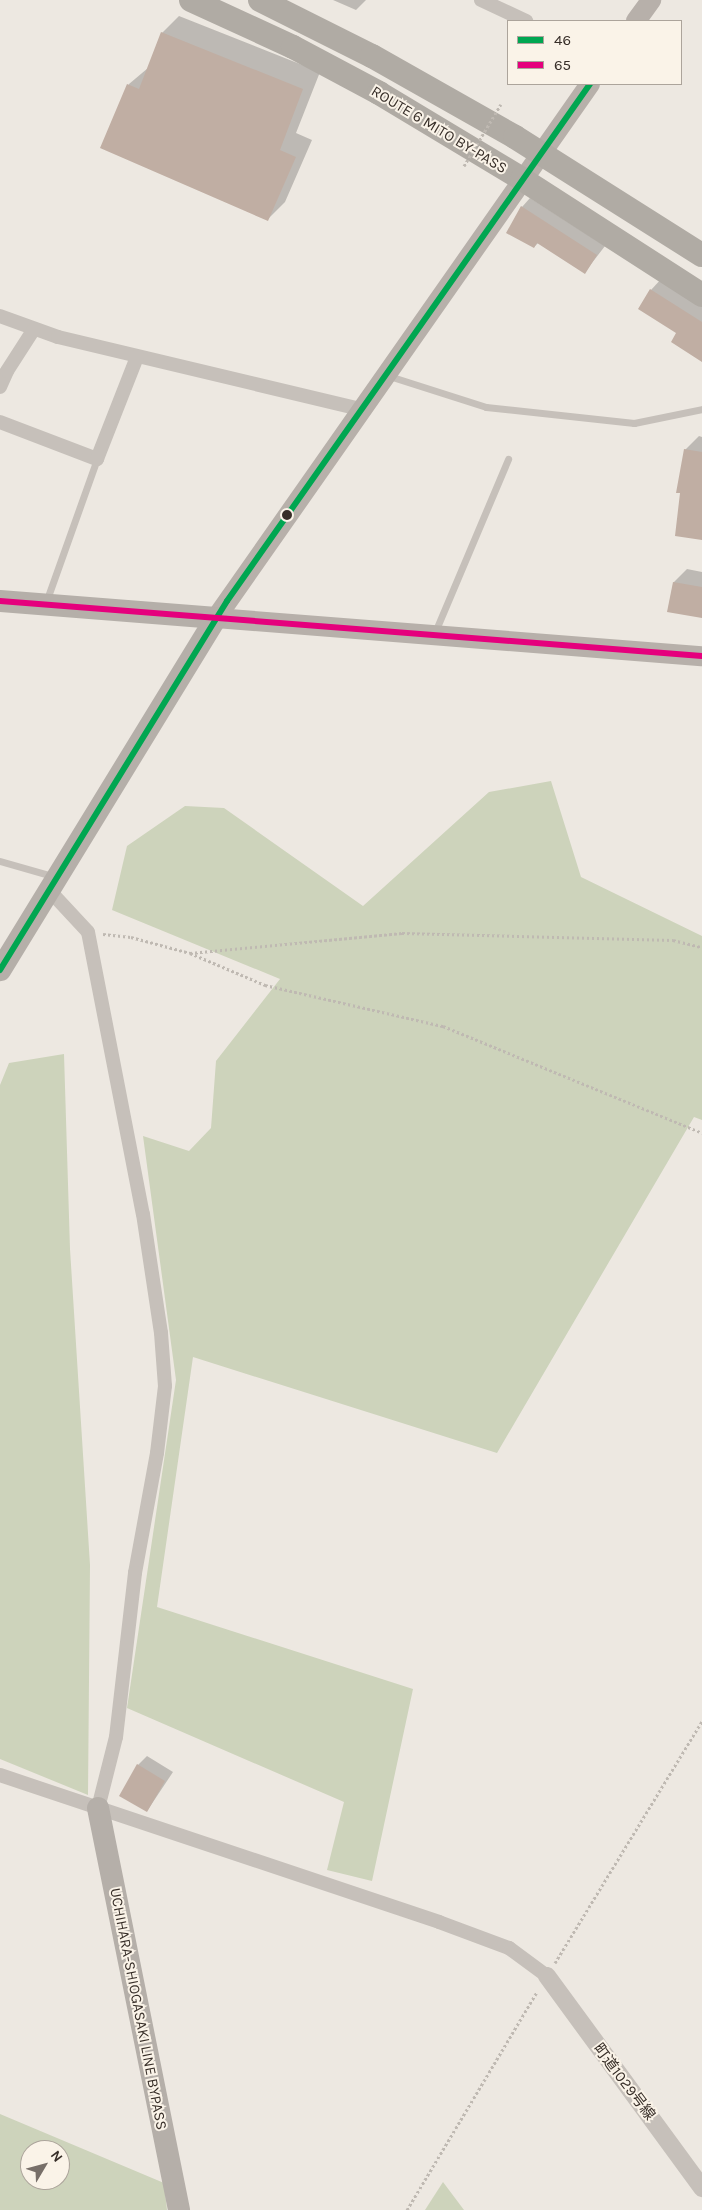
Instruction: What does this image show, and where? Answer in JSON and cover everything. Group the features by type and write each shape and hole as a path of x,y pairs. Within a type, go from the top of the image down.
{"highway":[{"name":"ROUTE 6 MITO BY-PASS","path":"191,0 292,47 379,93 522,179 702,295"},
{"name":"ROUTE 6 MITO BY-PASS","path":"260,0 428,87 540,152 702,255"}],"main road":[{"path":"637,20 652,0"},
{"path":"0,970 216,618 540,152 589,85"},
{"path":"0,601 702,656"},
{"name":"UCHIHARA-SHIOGASAKI LINE BYPASS","path":"98,1808 178,2210"}],"street":[{"path":"481,0 524,20"},
{"path":"0,316 34,329 137,357 218,373 361,409"},
{"path":"0,387 7,370 34,329"},
{"path":"0,422 97,459 137,357"},
{"path":"53,884 88,932 143,1214 161,1333 165,1386 157,1453 135,1573 116,1737 98,1808"},
{"path":"0,1775 509,1948 547,1976"},
{"name":"町道1029号線","path":"547,1976 702,2188"}],"lane":[{"path":"386,374 407,384 486,407 634,423 702,409"},
{"path":"434,635 508,458"},
{"path":"45,605 97,459"},
{"path":"0,861 53,884"}],"path":[{"path":"464,166 501,104"},
{"path":"88,932 131,937 190,953 265,985 443,1026 702,1134"},
{"path":"190,953 402,933 673,940 702,947"},
{"path":"407,2210 702,1721"}],"green space":[{"path":"551,781 581,877 702,936 702,1120 694,1117 497,1453 193,1357 157,1607 413,1689 372,1881 327,1870 344,1802 127,1708 176,1380 143,1136 189,1151 211,1128 216,1061 280,979 112,910 127,846 185,806 224,808 363,906 489,792"},
{"path":"64,1054 70,1249 90,1565 88,1795 0,1759 0,1085 9,1063"},
{"path":"0,2114 62,2140 20,2140 20,2190 70,2190 70,2143 164,2183 167,2210 0,2210"},
{"path":"443,2182 464,2210 425,2210"}],"building":[{"path":"161,32 303,89 280,150 296,157 268,221 100,148 127,84 139,89"},
{"path":"521,206 597,255 585,274 537,243 534,248 506,233"},
{"path":"650,289 702,322 702,362 671,342 676,333 638,309"},
{"path":"684,449 702,452 702,540 675,536 680,493 676,493"},
{"path":"673,582 702,587 702,618 667,612"},
{"path":"137,1764 165,1781 147,1812 119,1796"}],"transit line":[{"name":"46","path":"0,970 227,601 589,85"},
{"name":"65","path":"0,601 702,656"}]}
